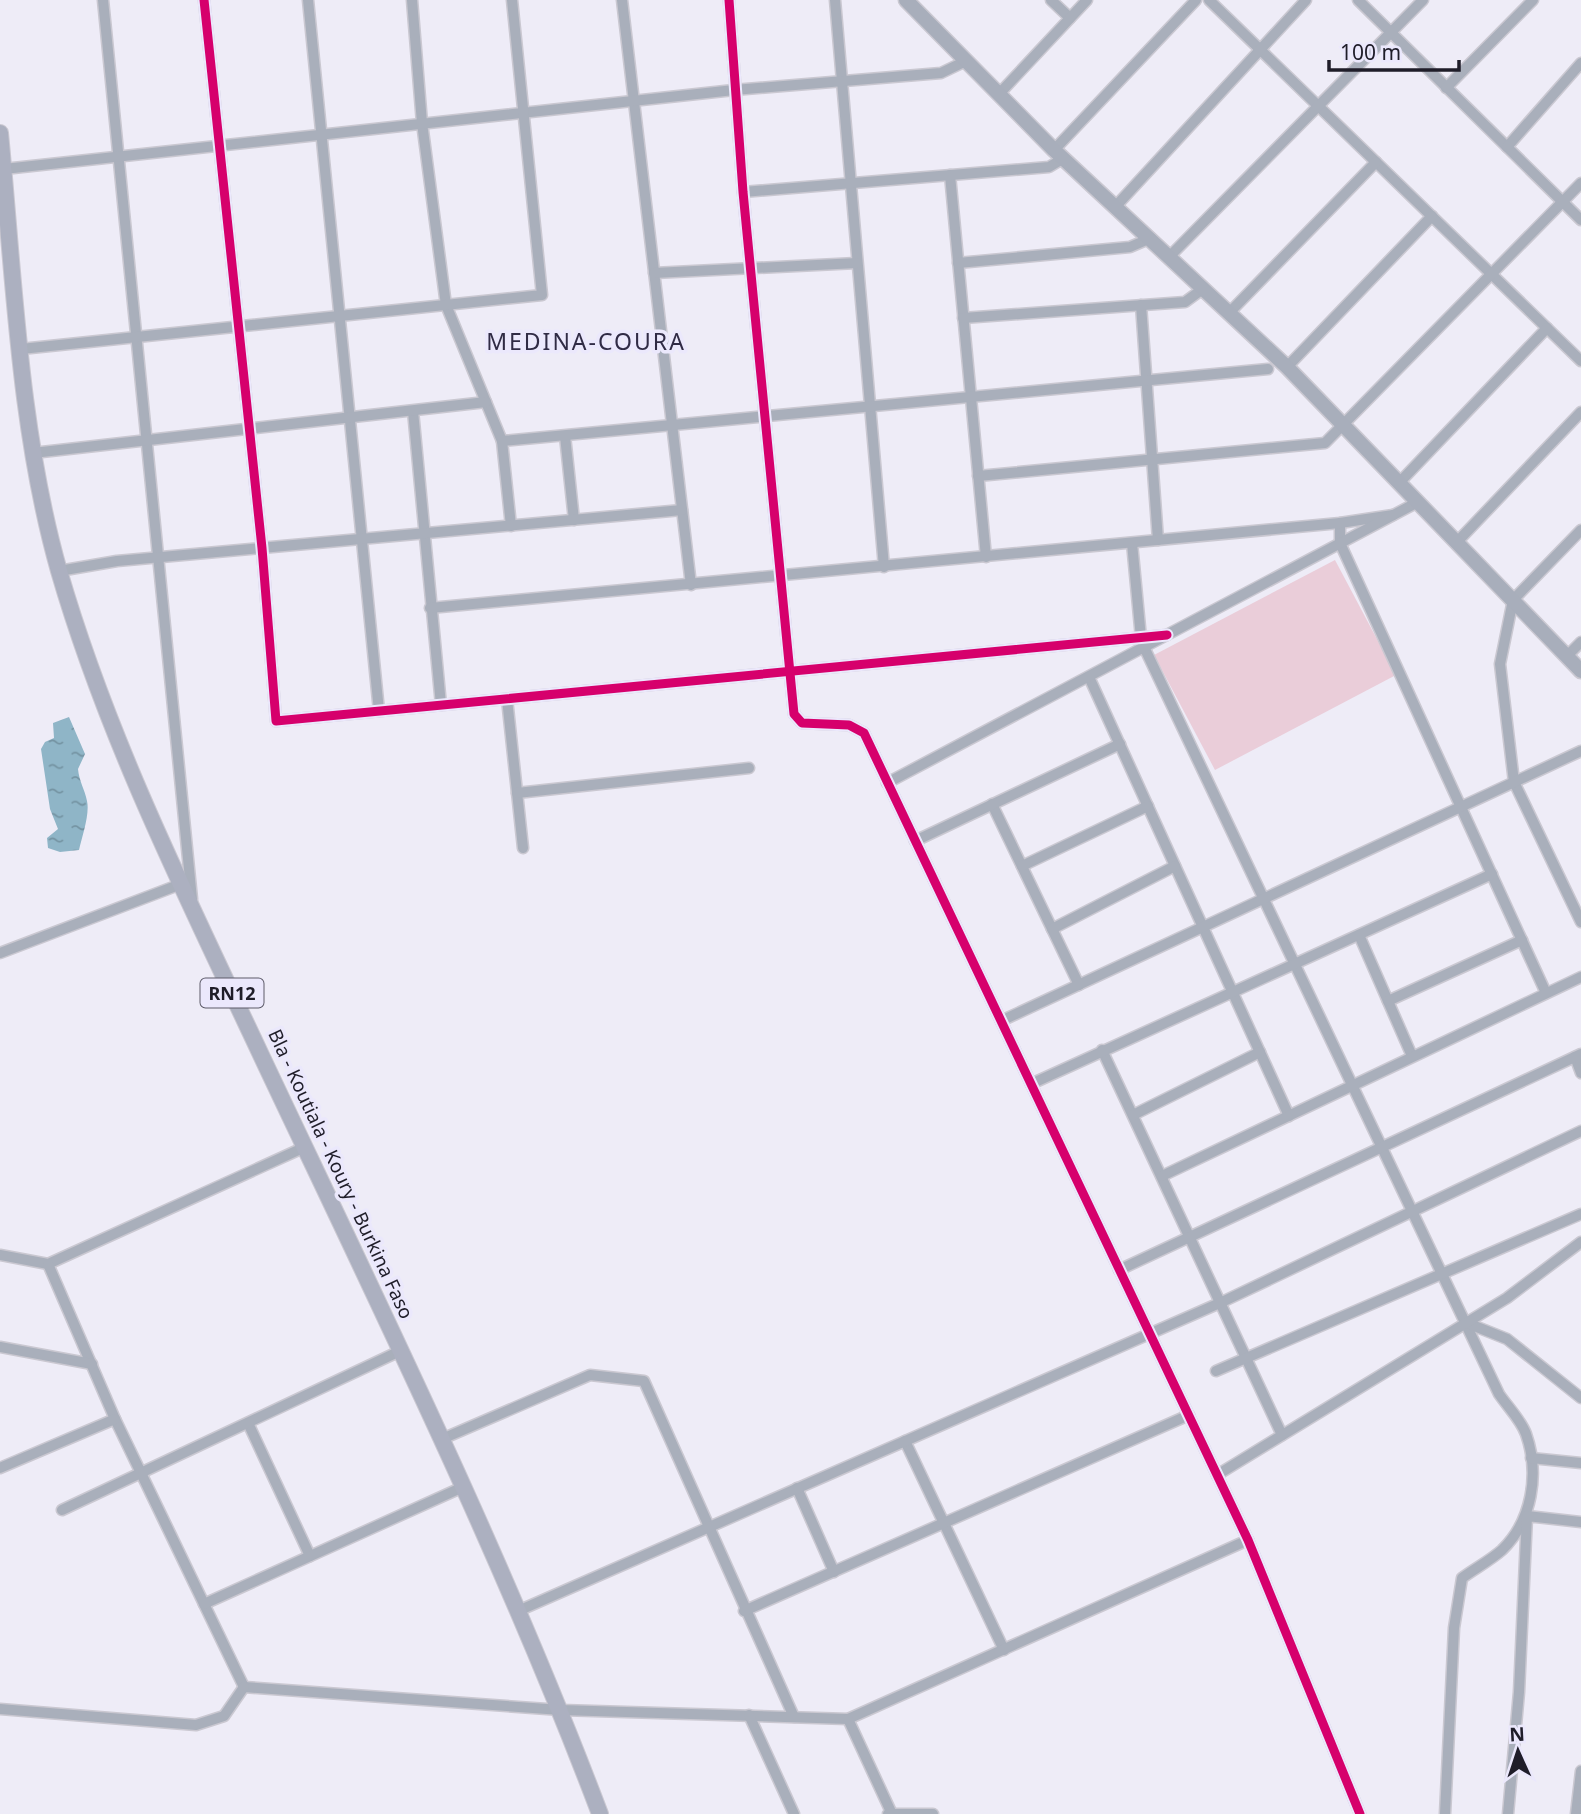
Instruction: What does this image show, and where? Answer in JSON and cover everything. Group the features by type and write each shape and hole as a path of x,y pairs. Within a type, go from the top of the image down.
{"main road":[{"name":"Bla - Koutiala - Koury - Burkina Faso","path":"0,133 33,453 59,571 126,762 442,1438 561,1710 600,1814"}],"street":[{"path":"103,0 193,908"},
{"path":"204,0 262,548 276,721 789,671 1142,642 1167,635 1418,502"},
{"path":"308,0 379,711"},
{"path":"412,0 422,123 446,304 502,441 511,526"},
{"path":"21,349 542,295 526,112 512,0"},
{"path":"622,0 691,585"},
{"path":"729,0 743,192 794,714 802,723 849,725 864,733 1248,1540 1360,1814"},
{"path":"835,0 884,566"},
{"path":"906,0 1059,154 1287,367 1581,671"},
{"path":"1051,0 1070,18"},
{"path":"999,94 1087,0"},
{"path":"743,192 1049,167 1196,0"},
{"path":"1209,0 1581,360"},
{"path":"1116,206 1306,0"},
{"path":"1358,0 1581,220"},
{"path":"1170,256 1423,0"},
{"path":"1446,88 1533,0"},
{"path":"4,169 119,154 734,90 941,74 967,61"},
{"path":"1507,147 1581,64"},
{"path":"1230,312 1376,162"},
{"path":"950,175 986,557"},
{"path":"978,476 1325,443 1581,183"},
{"path":"1287,367 1432,216"},
{"path":"958,263 1130,247 1151,238"},
{"path":"654,273 857,263"},
{"path":"963,318 1185,302 1204,288"},
{"path":"1141,305 1158,540"},
{"path":"1399,483 1547,328"},
{"path":"502,441 1268,369"},
{"path":"33,453 486,402"},
{"path":"413,411 422,533 441,705"},
{"path":"1457,542 1581,412"},
{"path":"565,436 574,520"},
{"path":"59,571 159,557 682,510"},
{"path":"430,608 1340,523 1393,515"},
{"path":"1340,523 1340,543 1546,993"},
{"path":"1581,530 1513,600 1500,664 1514,782 1581,922"},
{"path":"1132,543 1142,642 1499,1394 1526,1432 1531,1458 1519,1692 1508,1814"},
{"path":"887,783 1089,677 1142,642"},
{"path":"1567,656 1581,642"},
{"path":"1089,677 1289,1116"},
{"path":"507,699 523,848"},
{"path":"915,841 1120,744"},
{"path":"1001,1021 1581,751"},
{"path":"517,793 749,768"},
{"path":"992,804 1079,985"},
{"path":"1022,866 1148,806"},
{"path":"1052,929 1175,866"},
{"path":"1031,1084 1492,874"},
{"path":"0,953 181,884"},
{"path":"1359,935 1412,1056"},
{"path":"1388,1001 1522,940"},
{"path":"1162,1177 1581,977"},
{"path":"1102,1050 1282,1435"},
{"path":"1133,1115 1260,1052"},
{"path":"1119,1270 1578,1055 1581,1073"},
{"path":"518,1611 1222,1302 1581,1131"},
{"path":"0,1255 48,1264 305,1147"},
{"path":"1216,1371 1581,1214"},
{"path":"1217,1475 1507,1298 1581,1242"},
{"path":"48,1264 115,1419 244,1687"},
{"path":"1467,1323 1507,1339 1581,1398"},
{"path":"0,1347 92,1364"},
{"path":"62,1510 401,1351"},
{"path":"442,1438 590,1375 644,1381 744,1611 794,1717"},
{"path":"744,1611 1189,1415"},
{"path":"0,1468 115,1419"},
{"path":"248,1423 310,1556"},
{"path":"905,1441 1004,1650"},
{"path":"1531,1458 1581,1463"},
{"path":"204,1604 463,1487"},
{"path":"797,1488 834,1572"},
{"path":"1527,1516 1581,1522"},
{"path":"1445,1814 1454,1628 1462,1578 1502,1550 1527,1516"},
{"path":"244,1687 561,1710 848,1719 1248,1540"},
{"path":"0,1709 196,1725 224,1716 244,1687"},
{"path":"749,1715 794,1814"},
{"path":"848,1719 889,1814 933,1814"},
{"path":"1576,1814 1581,1771"}],"shaded area":[{"path":"1335,560 1396,675 1215,770 1154,655"}],"water":[{"path":"69,717 85,754 78,769 87,801 87,812 79,850 60,852 48,848 47,838 58,829 50,809 41,749 45,742 54,738 53,723"}],"cycle path":[{"path":"204,0 262,548 276,721 1167,635"},
{"path":"729,0 743,192 794,714 802,723 849,725 864,733 1248,1540 1360,1814"}],"district":[{"name":"MEDINA-COURA","path":"586,341"}]}
